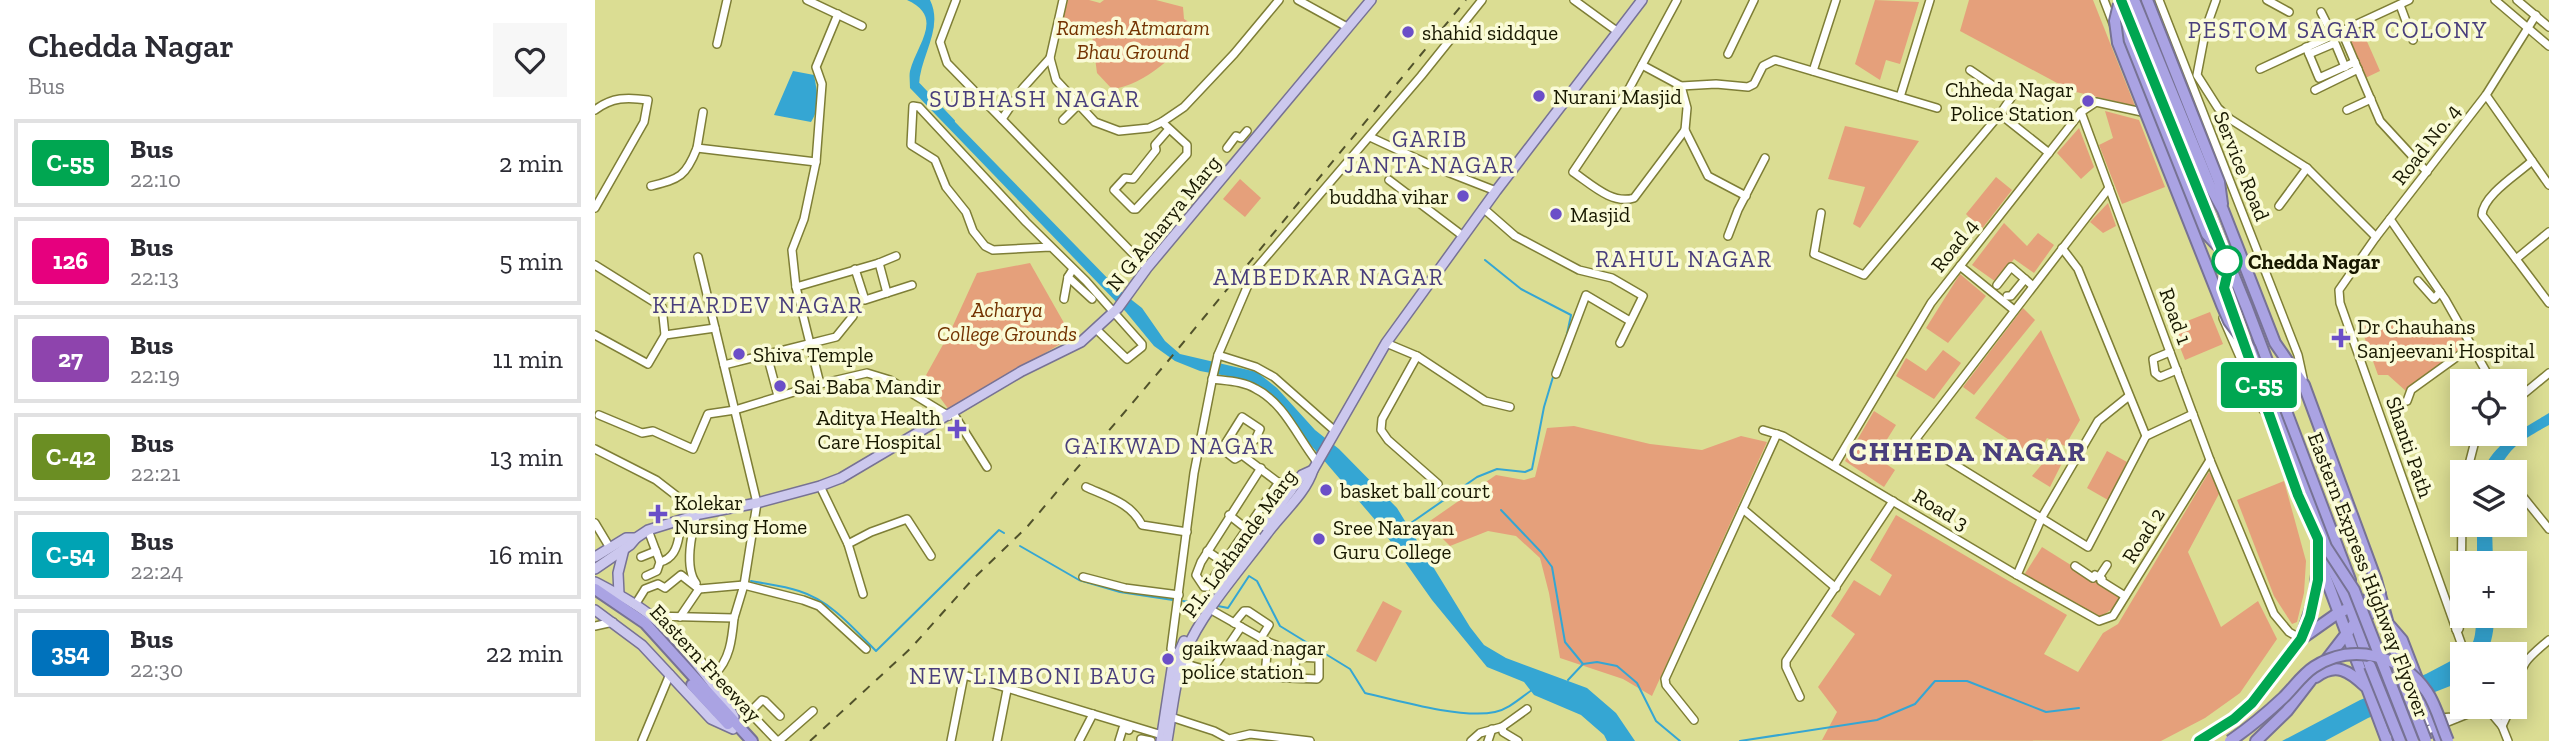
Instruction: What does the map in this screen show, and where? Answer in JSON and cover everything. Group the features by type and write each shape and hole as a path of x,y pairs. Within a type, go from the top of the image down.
{"highway":[{"path":"2147,0 2219,182 2223,210"},
{"path":"2120,1 2134,6 2210,186 2223,210 2274,344 2304,385 2381,599 2402,679 2426,741"},
{"path":"2120,1 2119,19 2124,36 2203,230 2222,250"},
{"path":"2120,1 2115,21 2118,43 2216,292 2229,321 2250,349 2326,547 2354,590"},
{"name":"Eastern Express Highway Flyover","path":"2134,6 2222,250 2413,741"},
{"path":"2229,267 2224,288 2298,495 2350,607 2354,624 2400,741"},
{"path":"2301,639 2315,596 2318,539"},
{"path":"2318,557 2387,739"},
{"name":"Eastern Freeway","path":"595,589 645,623 735,727 752,741"},
{"name":"Eastern Freeway","path":"595,596 640,628 717,707"},
{"path":"2199,741 2234,719 2252,703 2301,639 2350,607 2381,599"},
{"path":"2256,741 2287,711 2346,633 2381,599"},
{"path":"2389,624 2402,640 2441,741"},
{"path":"2230,741 2258,720 2313,667 2334,656 2360,653 2390,660 2406,668 2428,692 2448,741"},
{"path":"2307,685 2323,672 2339,668 2353,675 2367,688"},
{"name":"Eastern Freeway","path":"735,727 744,741"}],"main road":[{"name":"N G Acharya Marg","path":"595,557 626,538 636,538 647,530 698,515 757,503 841,478 1022,371 1081,342 1116,310 1147,268 1371,0"},
{"name":"P.L. Lokhande Marg","path":"1209,608 1248,554 1308,482 1386,343 1483,208 1642,0"},
{"name":"P.L. Lokhande Marg","path":"1163,739 1179,659 1233,569 1248,554 1257,537 1302,475 1316,464"},
{"path":"595,569 625,549 636,538"},
{"path":"619,594 618,573 625,549"},
{"path":"595,582 619,594 651,616 679,644 725,700 735,727"},
{"path":"595,610 642,645 711,719 735,727"},
{"name":"P.L. Lokhande Marg","path":"1163,739 1171,718 1179,659"}],"street":[{"path":"716,44 727,0"},
{"path":"807,0 862,26"},
{"path":"956,0 940,41 947,62 1147,268"},
{"path":"1063,0 1050,58 1055,80 1095,122 1119,131 1149,128 1184,107 1279,0"},
{"path":"1298,0 1347,27"},
{"path":"1209,608 1296,656 1319,659 1319,677 1294,678 1212,670 1179,659 1171,649 1194,473 1217,357 1254,271 1482,0"},
{"path":"1574,0 1618,32"},
{"path":"1677,0 1630,88 1573,172 1613,198 1634,198 1685,130 1687,108 1681,86"},
{"path":"1728,54 1754,0"},
{"path":"1813,71 1836,0"},
{"path":"1900,97 1930,0"},
{"path":"2104,0 2143,113 2221,313 2298,495"},
{"name":"Service Road","path":"2159,0 2298,355 2304,385"},
{"path":"2216,0 2206,28 2197,75 2218,108 2230,119 2307,168 2376,237"},
{"path":"2267,0 2289,12"},
{"path":"2307,50 2409,0"},
{"path":"2495,0 2549,46"},
{"path":"2517,0 2549,27"},
{"path":"2400,5 2413,40"},
{"path":"2321,12 2333,36"},
{"path":"820,384 796,287 792,250 804,219 816,162 823,84 816,67 838,14"},
{"name":"Road No. 4","path":"2339,290 2376,237 2486,95 2536,15"},
{"path":"2343,32 2380,121 2427,172"},
{"path":"2260,69 2291,53 2335,43 2345,67"},
{"path":"2307,50 2319,78 2357,65"},
{"path":"1002,119 1023,88 1050,58"},
{"path":"1642,65 1681,86 1716,84 1748,87 1754,84 1763,66 1775,60 1937,107"},
{"path":"2315,90 2357,65"},
{"path":"1821,214 1814,254 1864,275 2011,98 1969,70"},
{"path":"2189,80 2197,75"},
{"path":"2486,95 2549,185"},
{"path":"595,110 603,103 620,97 648,100 644,121 595,208"},
{"path":"2347,110 2371,99"},
{"path":"2081,112 2097,102 2143,113"},
{"path":"1063,120 1078,105"},
{"path":"1050,247 993,250 985,246 971,228 964,209 946,187 938,164 911,145 913,106 919,107 1050,247 1116,310 1142,347 1126,359 1096,329"},
{"path":"651,186 677,179 685,173 697,148 703,112"},
{"name":"Road 4","path":"1833,466 1931,303 2081,112"},
{"name":"Road 1","path":"2081,112 2210,460 2274,614 2289,632 2301,639"},
{"path":"2000,114 2049,153"},
{"path":"1162,122 1187,145 1187,154 1136,209 1133,209 1114,190 1125,178 1133,179 1169,129"},
{"path":"1685,130 1708,176 1746,196"},
{"path":"1243,152 1229,145 1236,136 1243,137 1247,131"},
{"path":"1370,136 1437,168 1496,191"},
{"path":"697,148 816,162"},
{"path":"1728,236 1765,158"},
{"path":"2532,162 2487,200 2482,210 2483,215 2549,303"},
{"path":"2279,206 2307,168"},
{"path":"1389,180 1463,236"},
{"path":"2109,188 1915,440 2088,547 2146,436 2193,414"},
{"path":"1483,208 1515,236 1579,270 1612,278 1643,296 1620,343"},
{"path":"2390,219 2440,292 2485,369"},
{"path":"2516,259 2549,232"},
{"path":"2062,248 2078,269 2146,436"},
{"path":"796,287 896,256"},
{"path":"698,257 757,503 732,640 726,660 714,676"},
{"path":"879,263 887,293"},
{"path":"595,265 662,307 664,335 648,364 595,335"},
{"path":"1960,267 2014,310"},
{"path":"1997,285 2011,267 2033,286"},
{"path":"855,269 864,299 912,285"},
{"path":"1064,299 1068,277 1073,269"},
{"path":"1068,277 1091,299"},
{"path":"2007,296 2011,296 2025,279"},
{"path":"2418,281 2434,299 2440,292"},
{"name":"Shanti Path","path":"2339,290 2340,303 2461,642"},
{"path":"1556,374 1586,295 1630,321"},
{"path":"725,365 836,337 853,316"},
{"path":"664,335 715,328"},
{"path":"1386,343 1417,356 1485,401 1510,407"},
{"path":"2407,401 2411,390 2472,346"},
{"path":"2170,352 2153,359 2155,373 2160,377 2177,370"},
{"path":"767,355 778,396"},
{"path":"1417,356 1380,425 1388,440 1438,484"},
{"path":"1217,357 1256,367 1274,377 1335,432"},
{"path":"599,415 642,433 653,430 693,449 708,414 735,410 867,373 890,380 951,414 987,467"},
{"path":"2527,391 2549,373"},
{"path":"1212,378 1256,389 1281,410 1316,464"},
{"path":"2017,575 2042,517 2098,421 2129,396"},
{"path":"1242,418 1259,429 1256,438 1242,455 1235,459 1222,449 1242,418"},
{"name":"Road 3","path":"1763,430 1777,434 2099,621"},
{"path":"1694,720 1666,685 1665,679 1777,434"},
{"path":"595,449 656,480 698,515 689,546 692,578 700,585 744,583 819,606 866,649"},
{"path":"1242,455 1291,492"},
{"name":"Road 2","path":"2099,621 2113,616 2210,460"},
{"path":"1261,468 1207,551 1196,575 1204,587 1207,587 1279,482"},
{"path":"820,486 849,544 863,594"},
{"path":"1086,487 1124,504 1136,513 1142,525 1187,533"},
{"path":"1800,697 1786,667 1786,661 1893,501"},
{"path":"2527,502 2549,529"},
{"path":"1743,509 1836,588"},
{"path":"1229,515 1257,537"},
{"path":"849,544 871,532 907,519 931,556"},
{"path":"595,523 610,548"},
{"path":"646,576 657,571 660,562 647,530"},
{"path":"660,562 674,553 679,536"},
{"path":"2456,630 2459,629 2461,618 2462,537"},
{"path":"641,558 656,551"},
{"path":"1207,551 1233,569"},
{"path":"2099,577 2107,565"},
{"path":"2075,566 2094,578 2095,575 2099,577 2125,596"},
{"path":"635,605 645,589 658,584 665,588 681,575 699,589 744,583"},
{"path":"1083,577 1125,589 1179,595"},
{"path":"680,617 699,589"},
{"path":"1212,670 1244,611 1248,611 1269,625 1264,640 1265,675"},
{"path":"651,616 734,618"},
{"path":"595,626 613,622"},
{"path":"2527,658 2549,640"},
{"path":"679,644 689,648 776,740 780,740 813,711"},
{"path":"1294,678 1296,656"},
{"path":"642,741 670,674"},
{"path":"951,741 964,675 1093,714 1113,723"},
{"path":"997,741 1007,690"},
{"path":"750,712 762,700 780,716"},
{"path":"1471,741 1480,733 1502,727 1527,709"},
{"path":"1079,741 1093,714"},
{"path":"1091,726 1096,718 1163,739"},
{"path":"1171,718 1214,731 1229,739 1250,734 1310,741"},
{"path":"2387,739 2452,719"},
{"path":"2496,719 2508,741"},
{"path":"2502,726 2505,719"},
{"path":"2400,741 2435,724"},
{"path":"1502,727 1503,732 1518,741"},
{"path":"1119,741 1123,728 1148,736 1147,740"},
{"path":"1488,741 1492,729"}],"green space":[{"name":"Ramesh Atmaram Bhau Ground","path":"1068,0 1100,3 1104,0 1156,0 1183,7 1184,19 1202,30 1149,74 1125,86 1112,89 1097,73 1092,35 1061,26"},
{"path":"1875,0 1919,2 1900,64 1886,60 1880,80 1855,64"},
{"path":"1969,0 2093,0 2135,106 2072,91 1960,31"},
{"path":"2362,30 2380,71 2359,81 2340,38"},
{"path":"2105,111 2139,120 2165,187 2122,204 2099,145 2113,138"},
{"path":"1845,126 1919,141 1860,228 1853,224 1865,187 1828,179"},
{"path":"2079,128 2094,167 2081,179 2057,153"},
{"path":"1996,177 2012,190 1981,230 1966,214"},
{"path":"1240,179 1261,198 1245,217 1223,199"},
{"path":"2108,203 2116,226 2103,233 2090,222"},
{"path":"2004,223 2027,246 2038,233 2054,245 2034,273 2014,259 1996,282 1972,265"},
{"name":"Acharya College Grounds","path":"1030,263 1072,337 949,410 925,377 950,332 977,273"},
{"path":"1960,274 1986,296 1948,343 1926,328"},
{"path":"2023,308 2035,320 1974,395 1963,387"},
{"path":"2210,312 2223,344 2185,360 2172,327"},
{"path":"2360,325 2457,326 2468,345 2407,392 2388,375 2378,375"},
{"path":"2041,330 2080,420 2065,446 2047,438 2036,457 1975,418"},
{"path":"1943,350 1961,363 1934,399 1896,376 1906,358 1926,371"},
{"path":"1874,411 1896,425 1876,457 1895,470 1884,487 1845,461"},
{"path":"1574,426 1650,444 1702,450 1741,436 1767,442 1652,696 1623,679 1560,658 1540,558 1516,536 1488,531 1450,546 1427,523 1496,475 1524,480 1535,477 1547,428"},
{"path":"2107,451 2127,462 2108,500 2087,488"},
{"path":"2049,456 2062,463 2050,487 2032,476"},
{"path":"2209,472 2220,492 2188,552 2221,627 2258,601 2277,639 2240,693 2205,718 2161,741 1822,740 1837,712 1818,687 1855,634 1831,616 1854,580 1880,596 1892,575 1870,560 1896,515 2067,615 2044,654 2078,672 2103,633 2118,624"},
{"path":"2284,481 2306,561 2304,593 2297,622 2292,624 2274,596 2237,500"},
{"path":"2042,547 2122,597 2112,609 2099,618 2024,575"},
{"path":"1383,601 1402,611 1376,662 1356,651"}],"water":[{"path":"907,0 930,0 934,11 933,32 919,85 1119,290 1142,308 1165,341 1180,354 1257,372 1277,388 1315,430 1339,449 1397,508 1470,627 1484,645 1506,658 1587,688 1616,713 1635,741 1607,741 1604,735 1581,715 1534,695 1524,682 1487,667 1432,600 1376,521 1276,400 1259,386 1238,378 1200,371 1175,361 1154,346 1126,312 910,88 910,71 926,23 924,14"},
{"path":"793,71 814,75 817,105 811,122 774,115"},
{"path":"2549,413 2549,425 2527,438 2527,426"},
{"path":"2500,446 2517,446 2505,460 2489,460"},
{"path":"2477,537 2492,537 2493,551 2477,551"},
{"path":"2475,628 2493,628 2491,642 2473,642"},
{"path":"2450,661 2450,686 2368,718 2325,741 2282,741 2360,700 2426,674"}],"waterway":[{"path":"919,84 954,121"},
{"path":"1485,260 1521,289 1571,315 1566,339"},
{"path":"1408,525 1477,477 1497,469 1525,472 1532,469 1553,377"},
{"path":"1501,510 1552,567 1565,642 1583,664"},
{"path":"751,581 793,589 821,601 841,616 876,651 999,530 1004,533"},
{"path":"1020,546 1079,580 1120,592 1173,600"},
{"path":"1218,606 1228,608 1249,576 1257,581 1280,626 1350,669 1365,693 1430,708 1481,714 1505,708 1532,690"},
{"path":"1183,601 1203,604"},
{"path":"1568,680 1583,664 1597,662 1617,666 1637,683 1656,721 1680,741"},
{"path":"1740,741 1877,720 1915,704 1935,681 1967,681 2046,712 2079,708"}],"railway":[{"path":"810,741 911,648 972,580 1027,527 1466,0"}],"bus line":[{"name":"C-55","path":"2121,0 2229,267 2224,288 2298,495 2318,539 2318,580 2310,617 2301,639 2252,703 2234,719 2199,741"}],"place":[{"name":"shahid siddque","path":"1408,32"},
{"name":"Nurani Masjid","path":"1539,96"},
{"name":"Chheda Nagar Police Station","path":"2088,101"},
{"name":"buddha vihar","path":"1463,196"},
{"name":"Masjid","path":"1556,214"},
{"name":"Chedda Nagar","path":"2227,261"},
{"name":"Dr Chauhans Sanjeevani Hospital","path":"2341,338"},
{"name":"Shiva Temple","path":"739,354"},
{"name":"Sai Baba Mandir","path":"780,386"},
{"name":"Aditya Health Care Hospital","path":"957,429"},
{"name":"basket ball court","path":"1326,490"},
{"name":"Kolekar Nursing Home","path":"658,514"},
{"name":"Sree Narayan Guru College","path":"1319,539"},
{"name":"gaikwaad nagar police station","path":"1168,659"}],"district":[{"name":"PESTOM SAGAR COLONY","path":"2338,30"},
{"name":"SUBHASH NAGAR","path":"1035,99"},
{"name":"GARIB JANTA NAGAR","path":"1430,152"},
{"name":"RAHUL NAGAR","path":"1684,259"},
{"name":"AMBEDKAR NAGAR","path":"1329,277"},
{"name":"KHARDEV NAGAR","path":"758,305"},
{"name":"GAIKWAD NAGAR","path":"1170,446"},
{"name":"CHHEDA NAGAR","path":"1968,451"},
{"name":"NEW LIMBONI BAUG","path":"1033,676"}]}
